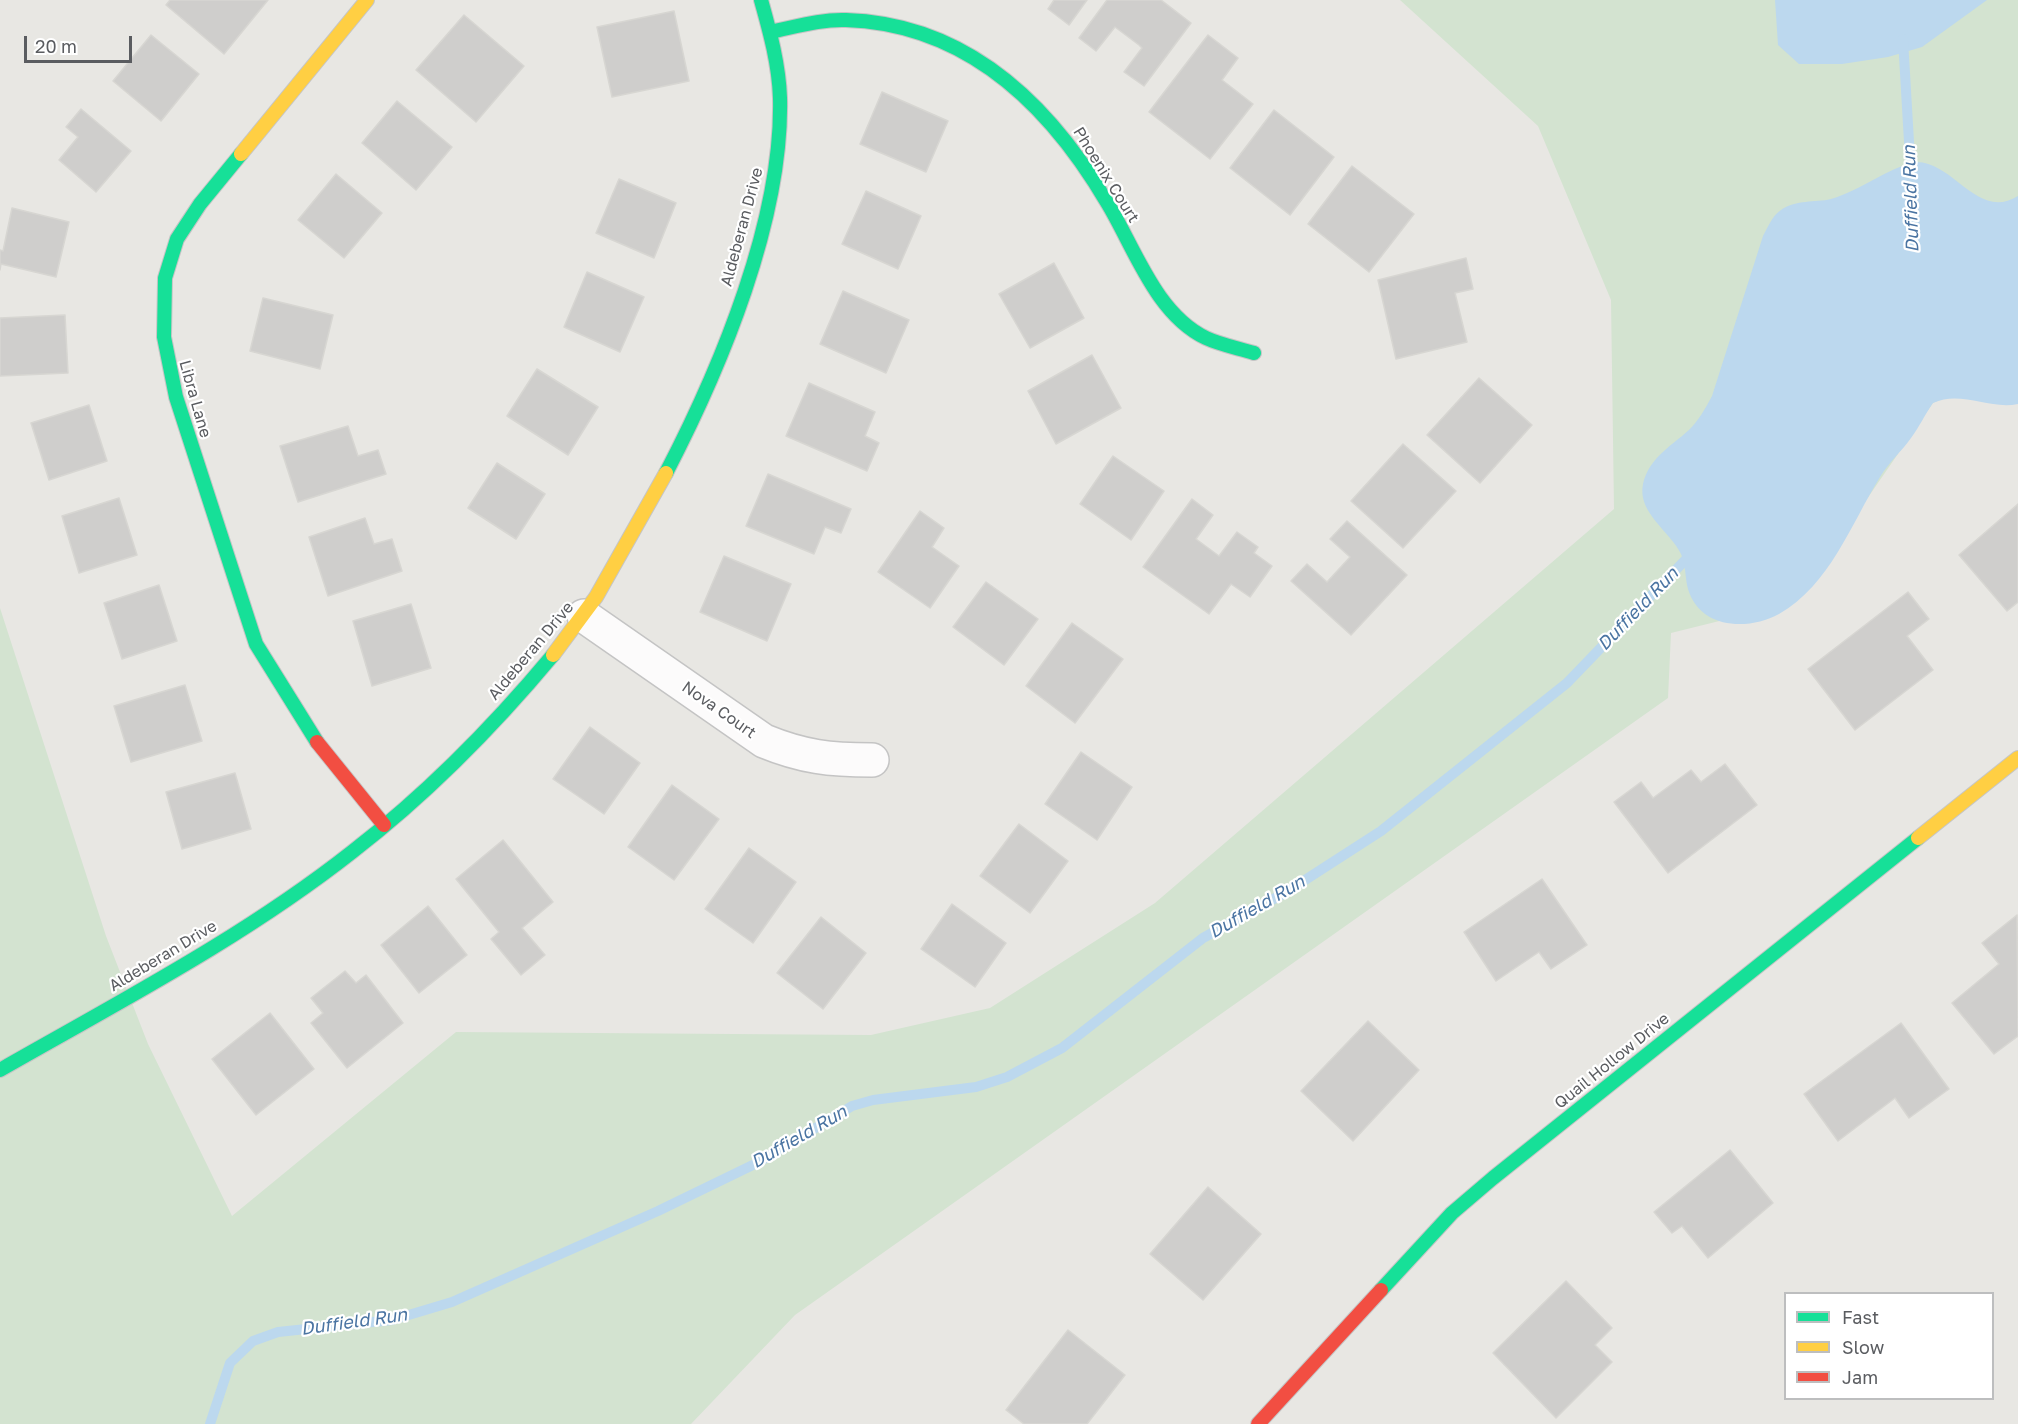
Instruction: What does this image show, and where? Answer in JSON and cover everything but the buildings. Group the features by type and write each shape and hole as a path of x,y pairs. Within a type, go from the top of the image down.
{"street":[{"name":"Libra Lane","path":"367,0 236,158 177,238 165,277 161,320 166,360 176,397 256,644 308,730 384,825"},
{"name":"Aldeberan Drive","path":"0,1070 145,988 316,880 441,776 530,683 584,616 670,465 698,410 739,304 776,167 780,97 770,32 761,0"},
{"name":"Phoenix Court","path":"770,32 845,20 886,23 930,36 974,56 1013,82 1051,120 1081,160 1142,268 1170,308 1204,337 1254,353"},
{"name":"Nova Court","path":"584,616 764,741 808,756 830,760 872,760"},
{"name":"Quail Hollow Drive","path":"1258,1424 1452,1213 2018,758"}],"green space":[{"path":"1400,0 2018,0 2018,366 1933,403 1796,602 1671,633 1668,698 795,1315 691,1424 0,1424 0,608 106,936 148,1044 232,1216 456,1032 871,1035 990,1008 1155,903 1614,509 1611,300 1538,126"}],"water":[{"path":"1775,0 1987,0 1922,47 1888,57 1842,64 1799,64 1778,45"},
{"path":"1917,162 1943,171 1978,196 1991,201 2004,202 2018,196 2018,404 1996,405 1965,399 1933,403 1911,438 1869,495 1826,570 1797,602 1779,614 1753,623 1726,623 1714,619 1694,602 1688,589 1681,554 1649,513 1642,494 1646,475 1655,460 1693,426 1712,396 1763,236 1775,215 1793,204 1831,199 1842,195 1895,169"}],"waterway":[{"name":"Duffield Run","path":"1903,39 1911,176"},
{"name":"Duffield Run","path":"210,1424 230,1363 253,1341 278,1332 392,1320 452,1302 658,1211 759,1162 852,1106 873,1100 976,1087 1007,1077 1062,1048 1203,938 1288,891 1381,831 1567,683 1693,552"}],"traffic: fast":[{"path":"666,473 727,340 760,242 771,193 778,145 780,98 776,61 761,0"},
{"path":"770,32 837,20 890,25 930,37 967,54 1001,76 1032,103 1060,134 1085,168 1108,204 1148,279 1173,313 1206,338 1254,353"},
{"path":"241,154 200,204 177,239 165,278 164,337 176,397 256,644 317,742"},
{"path":"0,1070 225,940 311,883 380,830 433,783 483,734 553,655"},
{"path":"1381,1290 1452,1213 1493,1178 1918,838"}],"traffic: slow":[{"path":"241,154 367,0"},
{"path":"553,655 596,597 666,473"},
{"path":"1918,838 2018,758"}],"traffic: jam":[{"path":"317,742 384,825"},
{"path":"1258,1424 1381,1290"}]}
